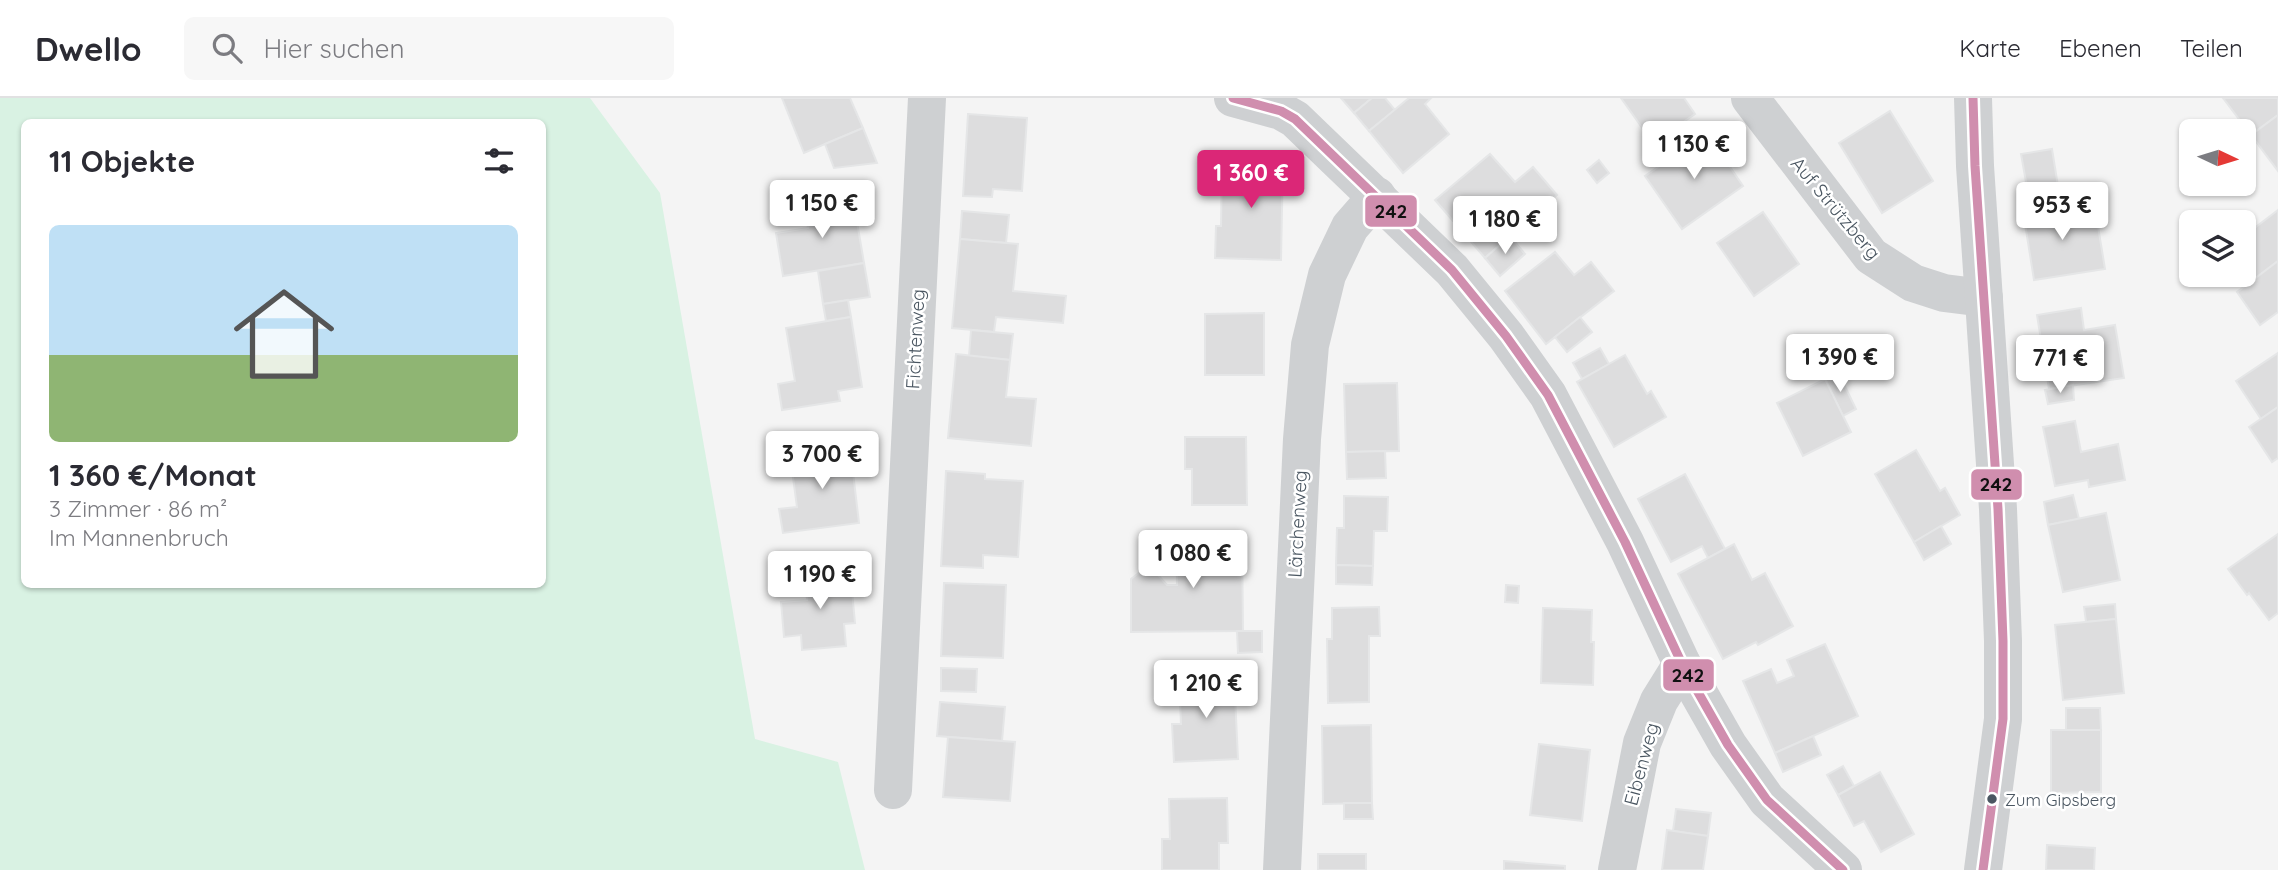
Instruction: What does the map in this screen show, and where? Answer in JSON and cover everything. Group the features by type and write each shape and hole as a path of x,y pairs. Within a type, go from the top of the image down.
{"street":[{"name":"Fichtenweg","path":"893,790 927,98"},
{"path":"1233,98 1281,111 1295,118 1452,270 1506,335 1548,395 1625,542 1682,664 1728,745 1767,800 1843,870"},
{"name":"Auf Strützberg","path":"1750,98 1871,256 1913,283 1944,293 1984,298"},
{"path":"1973,98 1998,509 2003,654 2003,719 1983,870"},
{"name":"Lärchenweg","path":"1282,870 1299,494 1310,345 1327,275 1350,227 1377,196"},
{"name":"Eibenweg","path":"1617,870 1642,743 1659,701 1682,664"}],"green space":[{"path":"0,98 590,98 660,193 755,739 838,762 865,870 0,870"}],"building":[{"path":"782,98 850,98 863,128 804,153"},
{"path":"1341,98 1372,98 1354,113"},
{"path":"1372,98 1385,98 1395,110 1369,131 1354,113"},
{"path":"1409,98 1431,98 1425,104 1449,134 1403,173 1369,131"},
{"path":"1621,98 1684,98 1695,114 1653,143"},
{"path":"2223,98 2278,98 2278,115 2256,131 2256,119 2239,119"},
{"path":"1890,111 1933,181 1882,213 1839,143"},
{"path":"968,114 1027,118 1022,191 993,189 992,197 963,196"},
{"path":"2278,115 2278,171 2256,142 2256,131"},
{"path":"863,128 877,163 834,168 825,144"},
{"path":"1707,133 1743,186 1682,229 1645,176"},
{"path":"2052,149 2061,205 2031,210 2021,154"},
{"path":"1490,154 1515,182 1533,167 1557,195 1485,258 1435,200"},
{"path":"1222,159 1283,160 1281,260 1215,258 1216,226 1221,226"},
{"path":"1599,160 1609,173 1597,183 1587,170"},
{"path":"853,198 864,263 783,276 776,233 808,228 804,206"},
{"path":"2076,203 2079,222 2097,220 2105,269 2034,280 2023,211"},
{"path":"2278,210 2278,261 2256,278 2256,227"},
{"path":"962,211 1009,215 1006,243 960,239"},
{"path":"1763,212 1799,264 1754,296 1717,243"},
{"path":"1510,236 1525,254 1500,276 1485,258"},
{"path":"960,239 1018,244 1013,291 1066,296 1063,323 996,317 994,332 952,328"},
{"path":"1555,252 1574,275 1591,262 1614,291 1546,344 1505,291"},
{"path":"2278,261 2278,312 2260,325 2237,292 2244,287 2256,287 2256,278"},
{"path":"864,263 870,297 823,304 818,271"},
{"path":"848,300 851,317 826,321 823,304"},
{"path":"2081,308 2084,330 2115,325 2124,378 2049,389 2037,315"},
{"path":"1264,313 1264,375 1205,375 1205,314"},
{"path":"851,317 862,387 838,391 840,401 782,410 778,384 795,381 786,328"},
{"path":"1580,317 1592,332 1567,352 1555,337"},
{"path":"971,330 1013,334 1010,360 969,356"},
{"path":"1600,348 1609,364 1582,379 1573,363"},
{"path":"2278,353 2278,407 2261,419 2236,381"},
{"path":"956,354 1010,360 1006,397 1036,399 1031,446 948,438"},
{"path":"1625,355 1647,394 1651,391 1666,417 1614,447 1577,382"},
{"path":"1838,372 1856,409 1843,416 1825,379"},
{"path":"1825,379 1851,432 1803,456 1777,403"},
{"path":"1397,383 1399,451 1346,452 1344,384"},
{"path":"2073,385 2074,400 2048,404 2045,390"},
{"path":"2278,407 2278,458 2272,462 2249,427"},
{"path":"2075,421 2081,452 2118,444 2125,480 2089,487 2088,480 2055,486 2043,427"},
{"path":"1185,437 1246,437 1247,505 1192,505 1192,469 1185,469"},
{"path":"850,447 859,523 783,533 779,509 797,507 790,455"},
{"path":"1916,450 1940,491 1945,488 1960,515 1914,542 1875,474"},
{"path":"1385,451 1386,478 1347,479 1346,452"},
{"path":"946,471 985,474 985,479 1023,481 1018,557 983,555 983,568 941,566"},
{"path":"1685,474 1725,549 1708,558 1702,546 1671,562 1638,499"},
{"path":"2073,495 2079,519 2048,525 2044,502"},
{"path":"1344,496 1388,497 1387,531 1374,531 1373,566 1336,565 1337,528 1344,528"},
{"path":"2106,513 2120,580 2063,592 2048,525"},
{"path":"1941,526 1951,544 1924,560 1914,542"},
{"path":"2278,534 2278,613 2269,620 2228,569"},
{"path":"1242,538 1243,631 1131,632 1131,579 1149,565 1167,585 1177,585 1176,539"},
{"path":"1734,544 1752,580 1765,573 1793,626 1758,645 1756,642 1723,659 1678,574"},
{"path":"833,565 834,582 851,580 855,623 844,624 846,646 802,650 801,635 784,637 781,602 807,600 804,568"},
{"path":"1336,565 1373,566 1372,585 1336,584"},
{"path":"944,583 1006,585 1003,658 941,656"},
{"path":"1506,585 1519,586 1518,603 1505,602"},
{"path":"2115,604 2116,619 2086,622 2084,607"},
{"path":"1379,607 1380,636 1369,636 1369,702 1328,703 1327,639 1332,639 1332,608"},
{"path":"1543,608 1592,610 1593,685 1541,683"},
{"path":"2116,619 2124,693 2063,700 2055,625"},
{"path":"1237,631 1262,631 1262,652 1238,653"},
{"path":"1825,644 1858,716 1775,753 1743,681 1771,669 1777,683 1794,676 1787,660"},
{"path":"941,668 977,669 976,692 941,691"},
{"path":"1234,675 1238,759 1174,762 1172,724 1181,724 1179,678"},
{"path":"940,702 1005,707 1002,741 937,736"},
{"path":"2066,708 2100,708 2101,730 2066,730"},
{"path":"1371,725 1372,803 1323,804 1322,726"},
{"path":"2051,730 2101,730 2101,792 2051,793"},
{"path":"1813,736 1821,755 1783,772 1775,753"},
{"path":"948,737 1015,742 1010,801 943,797"},
{"path":"1539,744 1590,750 1582,821 1530,815"},
{"path":"1843,766 1854,786 1838,795 1827,775"},
{"path":"1880,772 1914,834 1881,852 1864,821 1854,826 1838,795"},
{"path":"1227,798 1228,843 1219,843 1219,870 1162,870 1162,839 1170,839 1169,799"},
{"path":"1344,803 1372,803 1373,819 1344,819"},
{"path":"1676,809 1711,813 1708,836 1673,831"},
{"path":"1667,830 1708,836 1703,870 1662,870"},
{"path":"2047,845 2095,848 2094,870 2046,870"},
{"path":"1318,854 1366,854 1366,870 1318,870"},
{"path":"1504,861 1565,866 1565,870 1504,870"}],"transit line":[{"name":"242","path":"1233,98 1281,111 1295,119 1452,270 1506,336 1548,395 1625,542 1682,664 1728,745 1767,800 1843,870"},
{"name":"242","path":"1973,98 1975,166 1998,509 2003,641 2003,719 1983,870"}],"place":[{"name":"Zum Gipsberg","path":"1992,799"}]}
